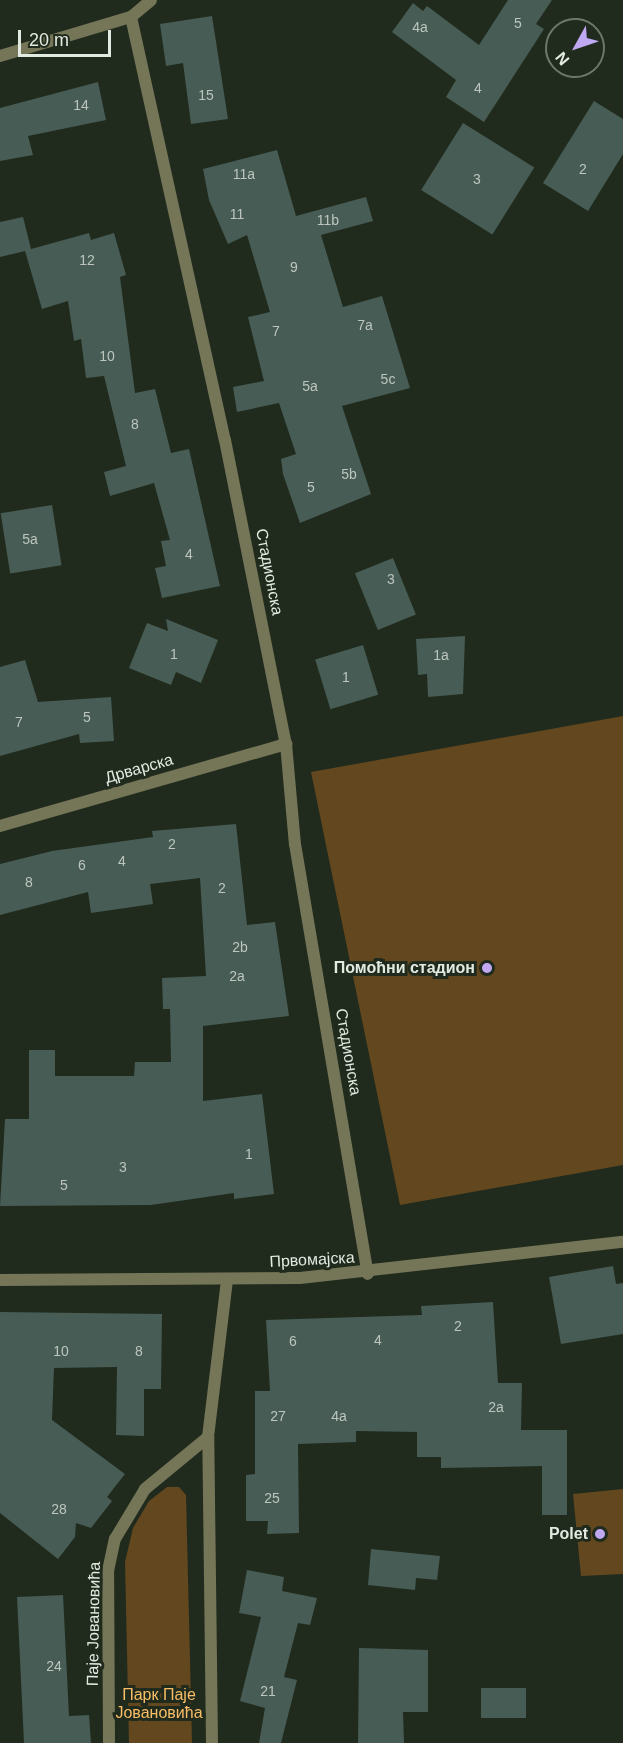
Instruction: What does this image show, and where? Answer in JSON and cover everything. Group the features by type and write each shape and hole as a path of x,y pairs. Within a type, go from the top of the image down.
{"street":[{"path":"0,56 131,17 151,0"},
{"name":"Стадионска","path":"131,17 225,440 286,744 294,843 368,1274"},
{"name":"Дрварска","path":"0,826 286,744"},
{"name":"Првомајска","path":"0,1280 227,1281 368,1274 623,1242"},
{"path":"212,1743 208,1437 227,1281"},
{"name":"Паје Јовановића","path":"109,1743 108,1571 115,1539 145,1489 208,1437"}],"green space":[{"name":"Помоћни стадион","path":"623,716 623,1165 400,1205 311,772"},
{"name":"Парк Паје Јовановића","path":"167,1487 179,1487 186,1495 192,1743 129,1743 125,1562 133,1528 149,1501"},
{"name":"Polet","path":"623,1489 623,1574 581,1576 573,1494"}],"building":[{"path":"508,0 552,0 536,24 544,29 484,122 446,97 456,80 392,32 413,3 423,11 427,6 479,45"},
{"path":"212,16 228,119 191,124 183,63 166,66 160,24"},
{"path":"98,82 106,120 28,136 33,155 0,161 0,108"},
{"path":"594,101 623,119 623,154 588,211 543,183"},
{"path":"463,123 534,168 492,235 421,190"},
{"path":"277,150 296,216 366,197 373,221 321,235 343,307 382,296 410,388 342,406 371,494 300,523 283,474 281,459 296,454 279,403 237,412 233,387 264,381 248,317 270,312 247,235 228,244 209,200 203,169"},
{"path":"23,217 31,249 89,233 91,240 114,233 126,275 120,277 135,393 155,389 171,453 189,449 220,586 162,598 155,568 166,566 161,541 170,540 154,483 110,496 104,472 126,466 104,376 86,378 81,339 74,341 68,301 42,309 25,251 0,257 0,222"},
{"path":"52,505 62,565 10,573 1,513"},
{"path":"393,558 416,615 378,630 355,573"},
{"path":"166,619 218,640 201,683 176,672 171,685 129,668 147,623 168,631"},
{"path":"465,636 463,694 428,697 427,674 418,675 416,639"},
{"path":"363,645 378,695 330,709 315,660"},
{"path":"25,660 38,702 111,697 114,741 80,743 79,734 0,756 0,667"},
{"path":"236,824 247,925 275,922 289,1016 203,1026 203,1101 262,1094 274,1194 234,1199 234,1193 151,1205 0,1206 5,1119 29,1119 29,1050 55,1050 55,1076 134,1076 135,1062 171,1062 170,1009 163,1009 162,978 206,976 200,878 150,884 153,904 91,913 88,892 0,915 0,864 52,851 153,837 152,831"},
{"path":"613,1266 616,1284 623,1283 623,1334 561,1344 549,1277"},
{"path":"493,1302 498,1383 522,1383 521,1430 567,1430 567,1515 542,1515 542,1466 441,1468 441,1457 417,1457 417,1432 356,1431 356,1442 298,1444 299,1533 267,1534 268,1521 246,1521 246,1475 255,1474 255,1391 270,1391 266,1320 422,1315 421,1306"},
{"path":"0,1312 162,1314 161,1389 144,1389 144,1436 116,1435 117,1367 54,1368 52,1420 125,1474 107,1497 112,1501 91,1528 76,1523 75,1537 58,1559 0,1513"},
{"path":"371,1549 440,1556 437,1580 416,1578 415,1590 368,1585"},
{"path":"247,1570 284,1577 282,1591 317,1598 310,1625 298,1623 284,1677 297,1680 281,1743 259,1743 265,1708 240,1701 261,1617 239,1613"},
{"path":"63,1595 69,1716 89,1715 91,1743 24,1743 17,1597"},
{"path":"359,1648 428,1650 428,1712 403,1712 404,1743 358,1743"},
{"path":"481,1688 526,1688 526,1718 481,1718"}],"place":[{"name":"Помоћни стадион","path":"487,968"},
{"name":"Polet","path":"600,1534"}]}
